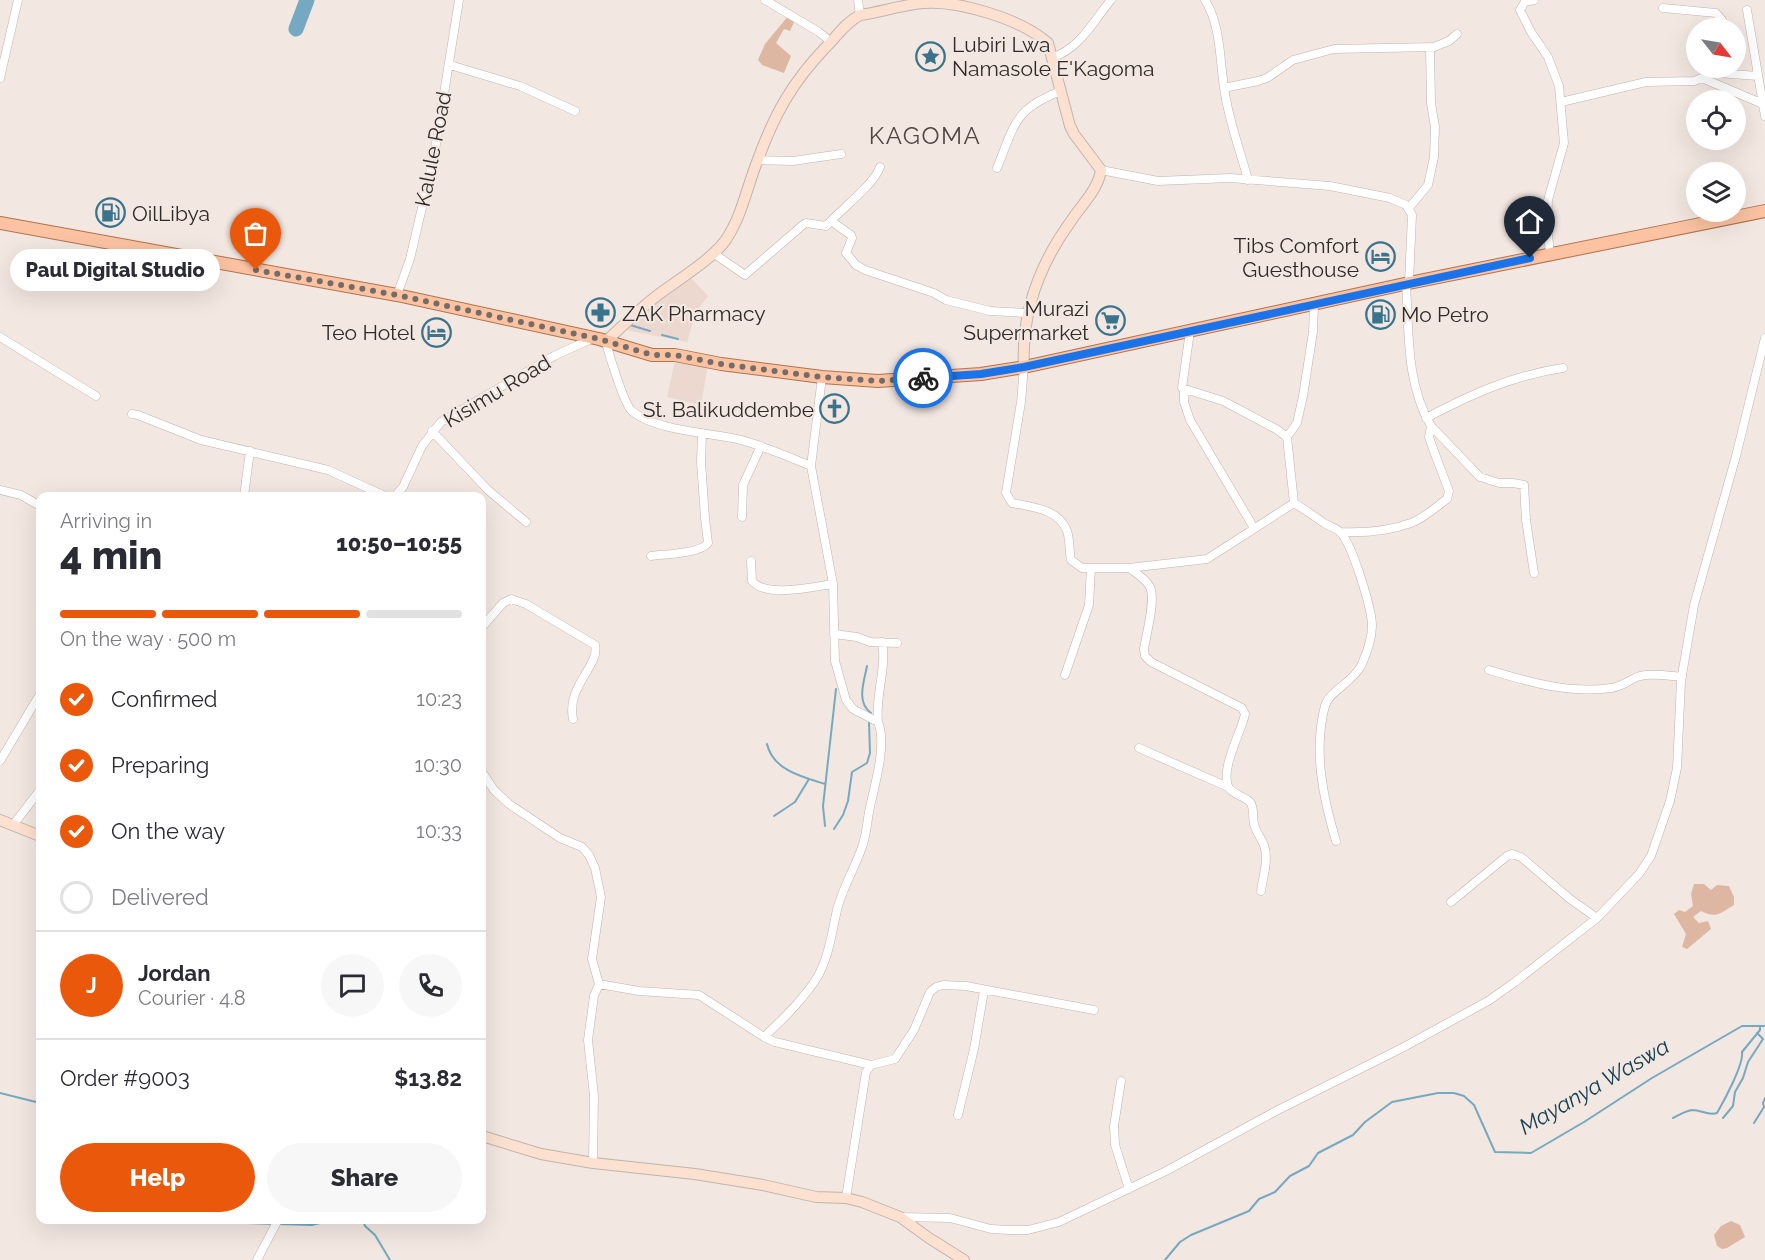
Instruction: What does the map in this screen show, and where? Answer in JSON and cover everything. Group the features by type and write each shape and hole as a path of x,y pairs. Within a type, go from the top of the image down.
{"main road":[{"path":"0,223 397,295 602,340 652,355 675,355 721,364 822,377 878,381 981,374 1024,367 1407,283 1765,211"}],"street":[{"path":"0,78 18,0"},
{"name":"Kalule Road","path":"397,295 410,259 426,193 450,65 459,0"},
{"path":"765,0 819,32 831,42"},
{"path":"858,0 860,15"},
{"path":"1053,57 1062,54 1074,45 1111,0"},
{"path":"1205,0 1215,21 1224,88 1234,135 1248,180"},
{"path":"1534,0 1523,4 1520,10 1555,71 1559,86 1564,143 1548,200 1547,225 1550,254"},
{"path":"811,466 761,446 735,439 683,431 652,421 632,411 623,395 602,340 713,254 727,239 780,107 791,88 810,64 847,24 860,15 925,1 969,7 1008,20 1048,43 1067,117 1074,134 1101,170 1158,181 1195,178 1248,180 1347,189 1400,201 1409,208 1412,215 1407,283 1411,366 1416,392 1431,426 1480,477 1499,483 1524,485 1526,520 1534,573"},
{"path":"1663,8 1716,13 1720,18"},
{"path":"1747,10 1765,116"},
{"path":"1224,88 1267,78 1293,60 1334,49 1441,45 1457,34"},
{"path":"1409,208 1423,194 1428,185 1434,157 1435,127 1431,103 1430,46"},
{"path":"450,65 520,86 575,111"},
{"path":"1746,74 1758,76"},
{"path":"1561,102 1646,82 1694,81 1702,78 1763,104"},
{"path":"1717,85 1718,78"},
{"path":"998,168 1011,132 1021,115 1040,100 1061,91"},
{"path":"757,160 793,161 842,154"},
{"path":"713,254 746,275 804,224 826,226 868,186 880,168"},
{"path":"1101,170 1090,196 1070,221 1043,266 1034,286 1027,313 1023,344 1021,402 1006,492 1012,503 1046,510 1056,516 1064,524 1068,534 1071,560 1082,568 1129,568 1207,559 1294,503"},
{"path":"831,221 851,235 846,253 856,265 865,270 934,293 946,300 990,311 1027,313"},
{"path":"1294,503 1287,437 1297,423 1303,396 1313,332 1314,305"},
{"path":"1190,331 1181,385 1184,390 1184,402 1190,420 1254,528"},
{"path":"0,337 96,396"},
{"path":"900,1217 950,1218 991,1229 1028,1230 1059,1222 1166,1171 1488,1001 1597,918 1639,874 1652,856 1670,801 1677,768 1682,677 1694,605 1736,456 1765,338"},
{"name":"Kisimu Road","path":"399,492 432,431 450,415 588,339 602,340"},
{"path":"1426,418 1458,400 1511,379 1563,368"},
{"path":"822,377 811,466 832,584 835,661 846,700 853,709 878,722"},
{"path":"1184,390 1223,401 1287,437"},
{"path":"132,414 201,440 328,470 376,492"},
{"path":"1294,503 1341,532 1360,533 1390,529 1413,522 1447,499 1449,491 1429,437 1431,426"},
{"path":"432,431 488,490 526,522"},
{"path":"651,556 697,550 708,543 701,462 702,433"},
{"path":"742,516 743,485 761,446"},
{"path":"245,492 250,452"},
{"path":"0,490 21,495 36,504"},
{"path":"1336,841 1323,799 1320,751 1322,719 1325,704 1331,694 1346,684 1360,668 1366,654 1372,626 1357,565 1341,532"},
{"path":"751,561 752,581 762,588 793,589 832,584"},
{"path":"1065,675 1089,605 1091,568"},
{"path":"1129,568 1150,588 1152,598 1143,649 1145,656 1150,662 1242,708 1245,714 1228,765 1228,787"},
{"path":"486,622 503,603 511,599 526,604 595,645 594,659 574,697 573,719"},
{"path":"834,634 857,637 870,642 897,643"},
{"path":"764,1037 797,1004 818,975 828,952 837,908 866,834 881,740 877,710 884,654 882,642"},
{"path":"1488,670 1528,682 1571,690 1620,686 1638,676 1682,677"},
{"path":"0,762 36,701"},
{"path":"1139,748 1228,787 1248,800 1252,806 1254,826 1267,857 1260,891"},
{"path":"486,778 494,790 509,804 560,838 582,847 595,868 601,897 592,959 598,984 594,996 588,1040 594,1096 593,1163"},
{"path":"13,825 36,795"},
{"path":"0,820 36,834"},
{"path":"1450,902 1499,861 1512,854 1521,857 1570,899 1597,918"},
{"path":"598,984 639,991 699,995 775,1042 871,1065 895,1059 914,1030 930,992 943,985 966,986 1094,1010"},
{"path":"958,1115 974,1049 984,991"},
{"path":"846,1198 866,1072 871,1065"},
{"path":"1121,1081 1113,1126 1115,1145 1129,1189"},
{"path":"486,1137 541,1154 593,1163 694,1174 763,1185 816,1197 846,1198 900,1217 964,1260"},
{"path":"257,1260 276,1224"}],"shaded area":[{"path":"789,15 795,20 790,31 784,29 776,43 791,56 784,73 762,65 758,60 765,44"},
{"path":"690,277 708,296 696,312 687,342 621,329"},
{"path":"676,356 708,364 701,405 667,397"},
{"path":"1694,884 1704,884 1711,890 1717,885 1729,886 1734,897 1734,905 1715,915 1701,911 1693,917 1699,923 1708,921 1711,929 1687,949 1682,947 1686,934 1674,914 1679,910 1685,912 1693,906 1691,894"},
{"path":"1731,1221 1740,1225 1745,1237 1722,1249 1717,1246 1714,1235 1721,1226"}],"waterway":[{"name":"Mayanya Waswa","path":"296,29 307,0"},
{"path":"630,325 650,331"},
{"path":"662,335 678,339"},
{"path":"867,666 862,698 871,713"},
{"path":"825,826 823,806 836,689"},
{"path":"834,829 848,801 852,772 867,763 870,753 869,723 871,721"},
{"path":"767,744 770,753 782,766 798,775 825,784"},
{"path":"774,816 795,802 809,779"},
{"name":"Mayanya Waswa","path":"1165,1260 1180,1242 1191,1235 1249,1211 1259,1199 1275,1192 1290,1176 1309,1166 1318,1153 1353,1135 1365,1122 1392,1102 1438,1093 1454,1093 1464,1096 1474,1105 1495,1152 1531,1153 1652,1078 1742,1026 1765,1026"},
{"path":"1673,1118 1692,1110 1717,1113 1737,1073 1742,1052 1760,1027"},
{"path":"1723,1118 1733,1106 1735,1092 1748,1062 1763,1039 1757,1033"},
{"name":"Mayanya Waswa","path":"0,1093 36,1102"},
{"path":"1754,1123 1764,1107 1765,1098"},
{"name":"Mayanya Waswa","path":"280,1224 316,1224"},
{"name":"Mayanya Waswa","path":"364,1224 375,1235 390,1260"}],"way so far":[{"path":"256,270 397,295 625,345 652,355 675,355 721,364 822,377 878,381 923,378"}],"place":[{"name":"Lubiri Lwa Namasole E'Kagoma","path":"931,56"},
{"name":"OilLibya","path":"111,213"},
{"name":"Tibs Comfort Guesthouse","path":"1380,257"},
{"name":"Paul Digital Studio","path":"256,270"},
{"name":"ZAK Pharmacy","path":"601,313"},
{"name":"Mo Petro","path":"1380,314"},
{"name":"Murazi Supermarket","path":"1110,320"},
{"name":"Teo Hotel","path":"436,332"},
{"name":"St. Balikuddembe","path":"835,409"}],"district":[{"name":"KAGOMA","path":"925,135"}],"route":[{"path":"923,378 981,374 1024,367 1530,258"}]}
